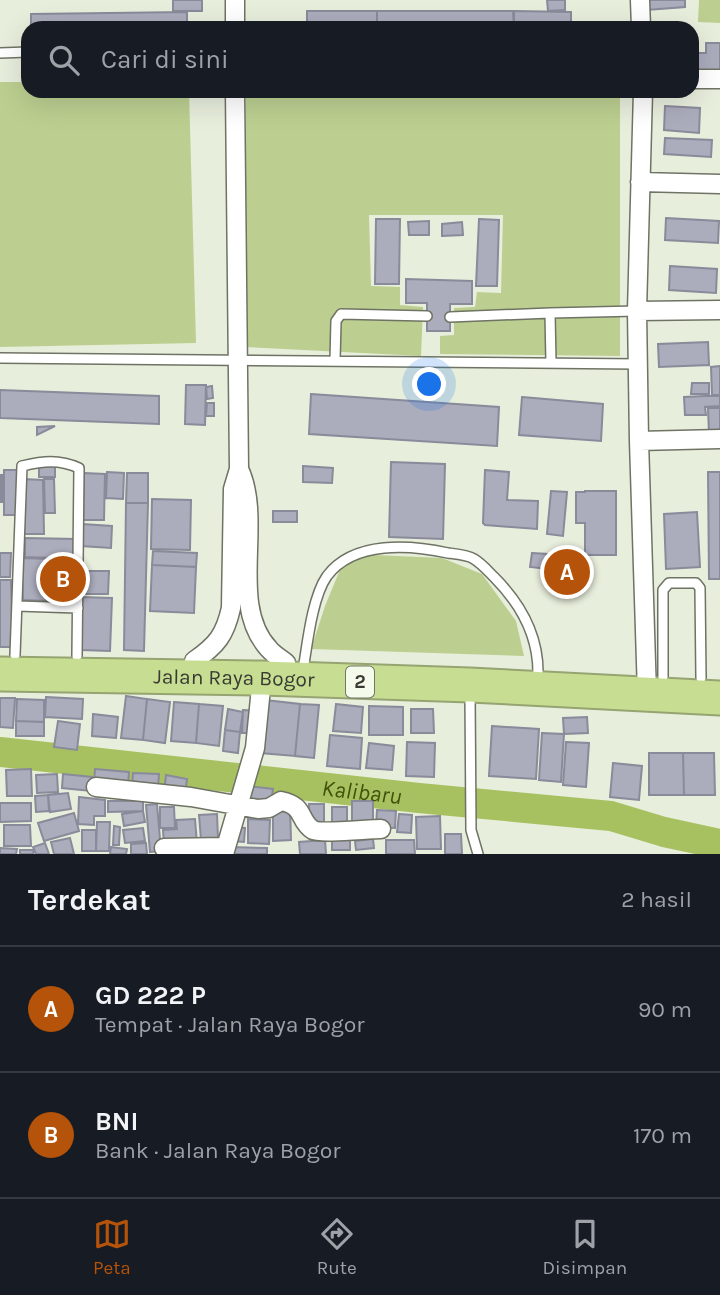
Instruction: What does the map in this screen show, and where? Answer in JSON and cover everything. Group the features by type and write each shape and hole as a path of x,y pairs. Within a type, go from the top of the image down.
{"highway":[{"name":"Jalan Raya Bogor","path":"5,661 77,656 194,669"},
{"name":"Jalan Raya Bogor","path":"5,661 713,685"},
{"name":"Jalan Raya Bogor","path":"289,671 470,681 538,680"}],"street":[{"path":"235,0 235,21"},
{"path":"640,0 641,21"},
{"path":"699,79 720,79"},
{"path":"194,669 213,648 240,608 248,514 247,490 239,469 235,98"},
{"path":"643,98 637,364 652,682"},
{"path":"640,182 720,184"},
{"path":"637,311 720,310"},
{"path":"639,441 720,439"},
{"path":"164,848 224,850 255,748 289,671 268,649 257,629 240,608"},
{"path":"96,787 242,797 265,808 281,801 299,809 308,825 317,832 381,829"}],"lane":[{"path":"0,53 21,52"},
{"path":"450,317 637,311"},
{"path":"550,313 551,363"},
{"path":"335,360 337,321 341,314 427,316"},
{"path":"0,358 637,364"},
{"path":"5,661 17,606 22,466 64,461 79,468 77,656"},
{"path":"289,671 326,577 348,558 396,547 428,548 473,558 505,588 520,606 538,654 538,680"},
{"path":"652,682 663,590 669,583 690,582 696,583 700,588 713,685"},
{"path":"17,606 78,608"},
{"path":"470,681 471,831 478,854"}],"green space":[{"path":"699,0 720,0 720,23 698,21"},
{"path":"0,82 21,82 21,98 189,98 196,343 0,347"},
{"path":"246,98 620,98 620,356 440,354 440,336 454,335 454,308 475,307 477,292 501,293 503,215 369,215 371,286 400,287 400,305 423,307 421,356 244,347"},
{"path":"374,555 442,558 482,574 516,621 524,656 311,649 344,560"}],"building":[{"path":"173,0 202,0 202,11 173,11"},
{"path":"547,0 565,0 565,10 548,11"},
{"path":"646,0 685,0 685,7 647,10"},
{"path":"307,11 377,11 377,21 307,21"},
{"path":"377,11 513,11 514,21 377,21"},
{"path":"514,11 571,12 571,21 514,21"},
{"path":"187,12 187,21 31,21 31,14"},
{"path":"706,43 720,43 720,73 699,73 699,53 706,53"},
{"path":"665,106 700,108 699,133 664,130"},
{"path":"665,138 712,140 711,157 664,154"},
{"path":"666,218 719,221 718,243 665,240"},
{"path":"376,219 400,219 399,284 375,284"},
{"path":"479,219 499,220 497,286 476,286"},
{"path":"429,221 429,235 409,235 408,222"},
{"path":"462,222 463,235 442,236 442,224"},
{"path":"670,266 717,269 716,293 669,290"},
{"path":"406,279 472,281 472,304 450,304 450,331 427,331 427,303 406,303"},
{"path":"708,342 709,365 659,367 658,344"},
{"path":"720,366 720,395 712,395 711,367"},
{"path":"692,383 709,383 709,394 691,394"},
{"path":"186,385 206,385 205,425 185,424"},
{"path":"212,386 213,398 207,399 206,387"},
{"path":"0,390 159,396 159,424 0,418"},
{"path":"311,394 499,407 497,446 309,434"},
{"path":"720,396 720,406 705,407 706,415 685,415 684,397"},
{"path":"522,397 603,404 601,441 519,435"},
{"path":"207,403 214,403 214,416 206,416"},
{"path":"708,408 720,408 720,434 709,434"},
{"path":"55,426 37,435 37,427"},
{"path":"391,462 445,464 443,539 389,537"},
{"path":"39,465 55,465 55,477 39,477"},
{"path":"303,466 333,468 332,483 303,482"},
{"path":"4,470 18,470 18,515 4,515"},
{"path":"485,470 509,472 507,500 538,501 537,529 483,523"},
{"path":"107,472 124,473 123,499 106,498"},
{"path":"708,472 720,472 720,579 709,579"},
{"path":"84,473 105,474 104,520 83,520"},
{"path":"127,473 148,473 148,503 126,503"},
{"path":"2,475 2,502 0,502"},
{"path":"23,479 43,480 44,534 22,534"},
{"path":"44,479 54,479 55,513 45,513"},
{"path":"551,491 567,492 563,536 547,534"},
{"path":"616,491 616,555 585,555 585,523 576,523 576,492"},
{"path":"152,499 191,500 190,550 151,549"},
{"path":"126,503 148,503 144,651 124,650"},
{"path":"273,511 297,511 297,522 273,522"},
{"path":"697,512 700,567 666,569 664,514"},
{"path":"82,524 112,526 111,548 81,546"},
{"path":"25,538 76,539 72,601 52,601 52,558 25,557"},
{"path":"153,551 197,553 196,567 152,565"},
{"path":"0,553 11,553 10,577 0,577"},
{"path":"532,553 548,554 547,569 530,567"},
{"path":"21,558 51,559 49,601 23,600"},
{"path":"558,564 576,564 577,580 558,580"},
{"path":"152,565 196,567 194,613 150,611"},
{"path":"85,571 109,571 108,594 84,594"},
{"path":"0,580 11,580 13,647 0,647"},
{"path":"80,597 112,598 110,651 81,650"},
{"path":"126,696 147,699 143,740 121,738"},
{"path":"46,697 83,699 82,719 45,717"},
{"path":"0,698 15,698 13,728 0,727"},
{"path":"17,699 44,700 44,722 16,721"},
{"path":"147,699 170,702 165,743 143,740"},
{"path":"265,700 300,704 295,756 260,753"},
{"path":"174,702 199,704 196,743 171,741"},
{"path":"199,704 223,706 219,746 196,743"},
{"path":"300,704 319,705 314,758 295,756"},
{"path":"336,704 363,707 361,733 333,731"},
{"path":"369,706 403,707 403,735 369,735"},
{"path":"228,709 243,712 240,732 225,730"},
{"path":"411,709 433,709 434,733 411,733"},
{"path":"243,710 258,711 257,733 242,733"},
{"path":"93,714 118,717 116,738 92,736"},
{"path":"587,717 588,733 564,734 563,718"},
{"path":"16,721 44,722 44,736 16,736"},
{"path":"58,721 80,724 77,750 54,747"},
{"path":"492,726 539,729 536,779 489,776"},
{"path":"225,730 240,732 238,753 223,751"},
{"path":"542,733 564,734 561,782 539,780"},
{"path":"330,735 362,738 360,769 327,766"},
{"path":"407,742 435,743 434,777 406,776"},
{"path":"566,742 589,743 586,787 563,785"},
{"path":"369,743 394,746 392,770 366,768"},
{"path":"649,753 683,753 684,795 649,795"},
{"path":"683,753 714,753 715,795 684,795"},
{"path":"613,763 642,766 639,800 610,797"},
{"path":"31,769 32,796 7,796 6,770"},
{"path":"95,769 129,772 128,786 94,783"},
{"path":"133,773 159,774 158,788 132,787"},
{"path":"57,774 58,792 37,793 36,775"},
{"path":"63,774 92,777 91,791 62,788"},
{"path":"166,775 187,779 185,795 164,792"},
{"path":"247,786 273,789 271,804 245,800"},
{"path":"68,793 71,809 50,812 48,795"},
{"path":"48,795 49,811 36,812 35,796"},
{"path":"79,797 105,800 105,816 94,816 94,825 78,824"},
{"path":"108,801 143,801 143,811 108,812"},
{"path":"352,801 373,801 373,827 352,827"},
{"path":"0,803 31,803 31,821 0,822"},
{"path":"157,804 161,851 150,852 146,805"},
{"path":"309,804 324,804 324,824 309,824"},
{"path":"160,807 174,807 175,828 160,828"},
{"path":"290,807 291,840 273,841 273,808"},
{"path":"332,807 347,807 347,827 332,826"},
{"path":"377,810 396,811 395,828 376,827"},
{"path":"143,811 145,822 124,826 122,814"},
{"path":"74,813 79,831 44,841 38,823"},
{"path":"217,814 218,839 201,840 199,815"},
{"path":"399,814 412,815 411,833 397,832"},
{"path":"440,816 441,849 417,849 416,817"},
{"path":"195,819 197,844 164,845 163,830 177,829 176,820"},
{"path":"248,819 270,820 269,844 248,843"},
{"path":"97,822 110,822 109,851 96,851"},
{"path":"4,825 30,825 31,846 4,846"},
{"path":"114,826 120,827 119,845 113,845"},
{"path":"233,827 245,828 244,842 232,841"},
{"path":"143,828 145,841 125,843 123,830"},
{"path":"82,830 96,830 96,851 82,851"},
{"path":"445,834 461,834 462,854 445,854"},
{"path":"70,838 74,854 54,854 51,842"},
{"path":"332,839 350,839 350,850 332,850"},
{"path":"373,839 374,848 356,850 355,841"},
{"path":"325,840 326,854 300,854 299,842"},
{"path":"386,840 414,840 415,854 386,854"},
{"path":"45,843 49,854 36,854 33,847"},
{"path":"146,843 147,854 131,854 131,844"},
{"path":"111,847 127,849 126,854 110,854"},
{"path":"230,847 267,848 267,854 230,854"},
{"path":"0,848 17,849 16,854 0,854"},
{"path":"20,850 34,850 33,854 20,854"}],"waterway":[{"name":"Kalibaru","path":"0,752 611,816 664,832 720,844"}],"place":[{"name":"GD 222 P","path":"567,572"},
{"name":"BNI","path":"63,579"}]}
